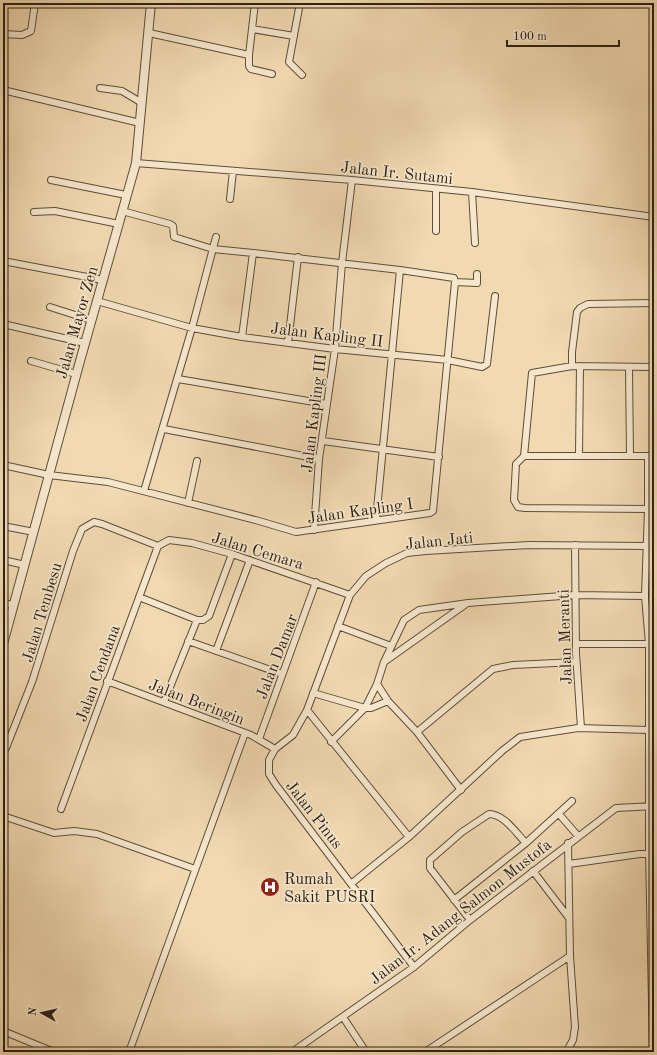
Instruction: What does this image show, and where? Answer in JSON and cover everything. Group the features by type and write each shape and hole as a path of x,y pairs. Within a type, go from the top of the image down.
{"street":[{"path":"3,34 22,35 31,32 35,3"},
{"name":"Jalan Mayor Zen","path":"3,644 76,374 136,163 151,3"},
{"path":"255,3 248,55 249,66 251,69 272,74"},
{"path":"300,3 288,62 302,75"},
{"path":"252,29 294,36"},
{"path":"149,33 248,55"},
{"path":"100,88 122,91 142,103"},
{"path":"3,90 140,123"},
{"name":"Jalan Ir. Sutami","path":"136,163 352,180 472,192 654,217"},
{"path":"230,199 233,171"},
{"path":"51,180 126,195"},
{"name":"Jalan Kapling III","path":"314,530 319,459 323,441 326,404 335,349 342,263 352,180"},
{"path":"436,189 436,231"},
{"path":"472,192 475,243"},
{"path":"34,212 55,211 118,224"},
{"path":"122,211 170,224 173,226 174,237 213,249 298,257 400,270 452,278 455,282 477,283 477,274"},
{"path":"144,491 164,429 216,237"},
{"path":"242,337 253,253"},
{"path":"288,343 298,257"},
{"path":"3,262 103,280"},
{"path":"376,520 400,270"},
{"name":"Jalan Kapling I","path":"3,465 49,475 108,482 260,521 296,532 430,513 433,511 439,456 455,282"},
{"name":"Jalan Kapling II","path":"97,301 192,328 242,337 335,349 448,360 482,367 488,364 495,296"},
{"path":"572,366 572,352 577,312 580,308 588,304 654,303"},
{"path":"50,307 91,320"},
{"path":"3,324 85,343"},
{"path":"31,362 76,374"},
{"path":"651,509 518,507 514,500 516,464 524,456 530,375 534,372 572,366 654,367"},
{"path":"579,456 580,366"},
{"path":"629,367 630,456"},
{"path":"178,379 326,404"},
{"path":"164,429 319,459"},
{"path":"323,441 439,456"},
{"path":"524,456 651,456 651,509 645,596 649,644 649,730 652,806 653,1049"},
{"path":"188,503 197,460"},
{"name":"Jalan Tembesu","path":"6,748 32,682 73,551 82,529 94,522 158,546"},
{"path":"3,526 34,532"},
{"name":"Jalan Cemara","path":"158,546 169,540 192,543 232,554 350,595"},
{"name":"Jalan Jati","path":"275,749 293,735 307,710 350,595 366,576 386,563 407,553 529,545 648,546"},
{"name":"Jalan Meranti","path":"575,545 576,662 581,728"},
{"name":"Jalan Cendana","path":"61,810 158,546"},
{"path":"139,597 197,620 207,619 232,554"},
{"path":"3,560 25,565"},
{"path":"216,651 250,560"},
{"name":"Jalan Damar","path":"259,739 315,589 316,582"},
{"path":"332,742 365,708 377,684 391,646 404,620 419,610 468,603 575,595 645,596"},
{"path":"3,602 14,606"},
{"path":"384,662 468,603"},
{"path":"164,702 197,620"},
{"path":"338,626 391,646"},
{"path":"188,641 282,674"},
{"path":"576,644 649,644"},
{"path":"417,732 493,669 513,665 576,662"},
{"name":"Jalan Beringin","path":"107,682 245,733 259,739 275,749"},
{"path":"377,684 388,700 417,732 461,790"},
{"path":"313,692 365,708 371,708 388,700"},
{"path":"307,710 408,837"},
{"path":"352,883 408,837 502,751 520,737 581,728 649,730"},
{"path":"129,1052 245,733"},
{"name":"Jalan Pinus","path":"275,749 269,760 269,774 276,785 352,883 414,967"},
{"path":"454,900 526,843 572,801"},
{"name":"Jalan Ir. Adang Salmon Mustofa","path":"292,1052 414,967 470,920 568,843 616,808 652,806"},
{"path":"470,920 430,868 428,864 430,860 462,832 489,814 494,814 515,830 526,843"},
{"path":"559,814 578,836"},
{"path":"3,816 54,833 74,831 97,834 195,870"},
{"path":"563,1052 568,1049 573,1040 575,1027 570,956 568,843"},
{"path":"569,864 652,852"},
{"path":"533,871 569,918"},
{"path":"425,1052 570,956"},
{"path":"343,1017 366,1052"},
{"path":"3,1031 54,1052"}],"place":[{"name":"Rumah Sakit PUSRI","path":"270,887"}]}
